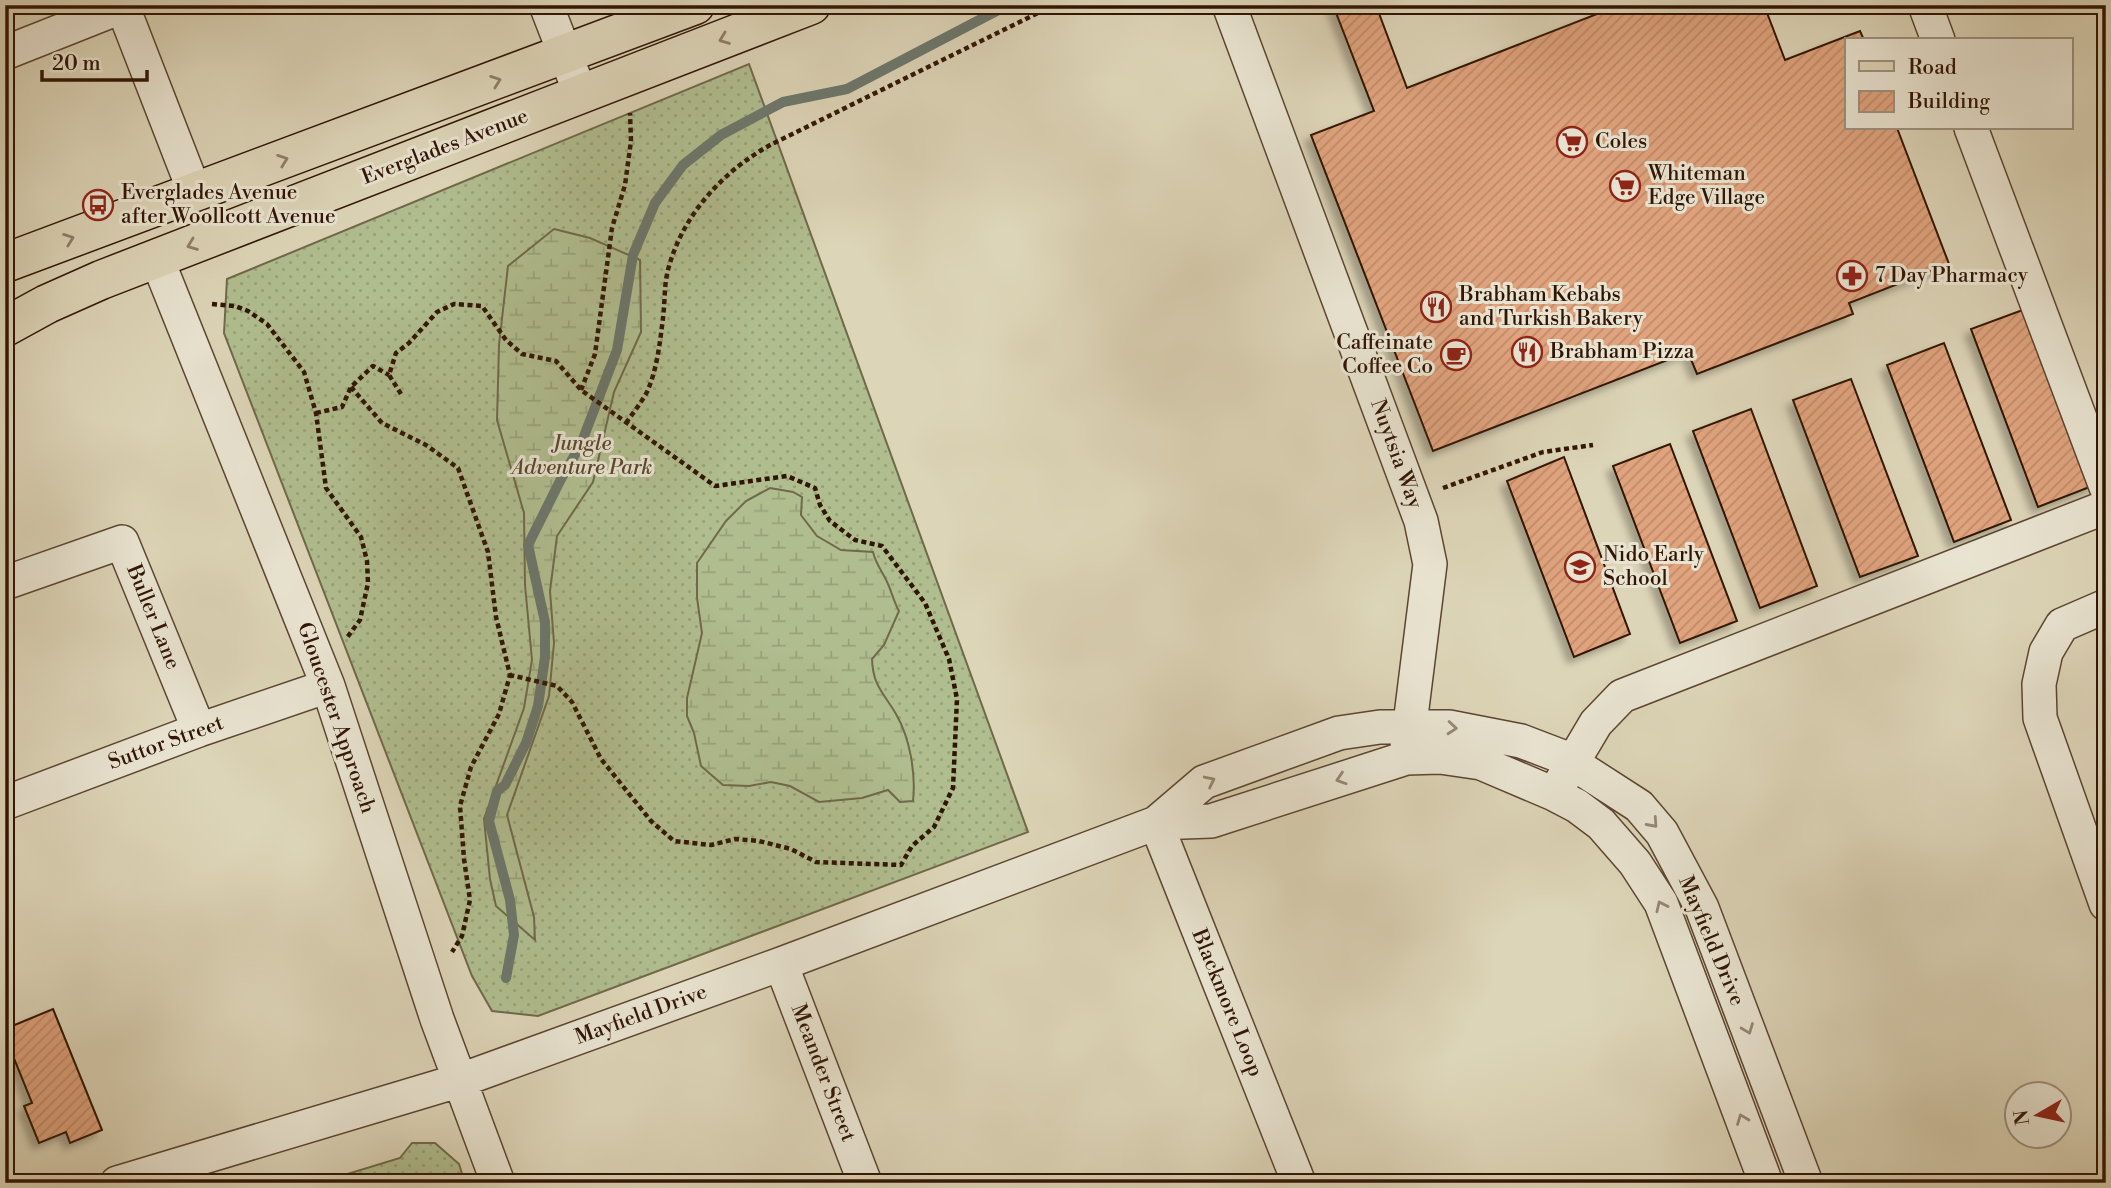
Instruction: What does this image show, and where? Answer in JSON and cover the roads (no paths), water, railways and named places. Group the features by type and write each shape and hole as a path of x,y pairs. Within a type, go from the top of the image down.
{"main road":[{"name":"Everglades Avenue","path":"5,263 695,5"},
{"name":"Everglades Avenue","path":"5,327 65,295 811,5"}],"street":[{"path":"546,5 581,95"},
{"name":"Nuytsia Way","path":"1229,5 1421,521 1430,564 1408,742"},
{"path":"1925,5 1937,38"},
{"path":"5,52 123,6 195,193"},
{"path":"1972,130 2106,487"},
{"name":"Gloucester Approach","path":"157,259 328,686 437,1019 498,1183"},
{"path":"1555,794 1596,723 1622,696 2106,507"},
{"name":"Buller Lane","path":"5,583 122,542 199,730"},
{"path":"2106,606 2062,625 2046,652 2039,684 2040,718 2106,904"},
{"name":"Suttor Street","path":"5,803 199,730 328,686"},
{"name":"Mayfield Drive","path":"1156,823 1204,782 1339,733 1380,727 1440,757 1481,763 1577,806 1601,824 1635,863 1661,902 1766,1183"},
{"name":"Mayfield Drive","path":"117,1183 461,1080 781,964 1156,823 1211,821 1449,727 1521,741 1563,757 1639,806 1662,833 1702,908 1806,1183"},
{"name":"Blackmore Loop","path":"1156,823 1299,1183"},
{"name":"Meander Street","path":"781,964 864,1183"}],"waterway":[{"path":"506,978 514,935 510,900 489,821 497,791 505,785 526,743 538,706 545,657 545,622 528,545 581,444 617,350 633,255 655,203 683,165 721,135 783,102 847,89 1008,5"}],"place":[{"name":"Coles","path":"1572,142"},
{"name":"Whiteman Edge Village","path":"1625,186"},
{"name":"Everglades Avenue after Woollcott Avenue","path":"98,205"},
{"name":"7 Day Pharmacy","path":"1852,276"},
{"name":"Brabham Kebabs and Turkish Bakery","path":"1436,307"},
{"name":"Brabham Pizza","path":"1527,352"},
{"name":"Caffeinate Coffee Co","path":"1456,355"},
{"name":"Nido Early School","path":"1580,567"}],"park label":[{"name":"Jungle Adventure Park","path":"582,456"}]}
